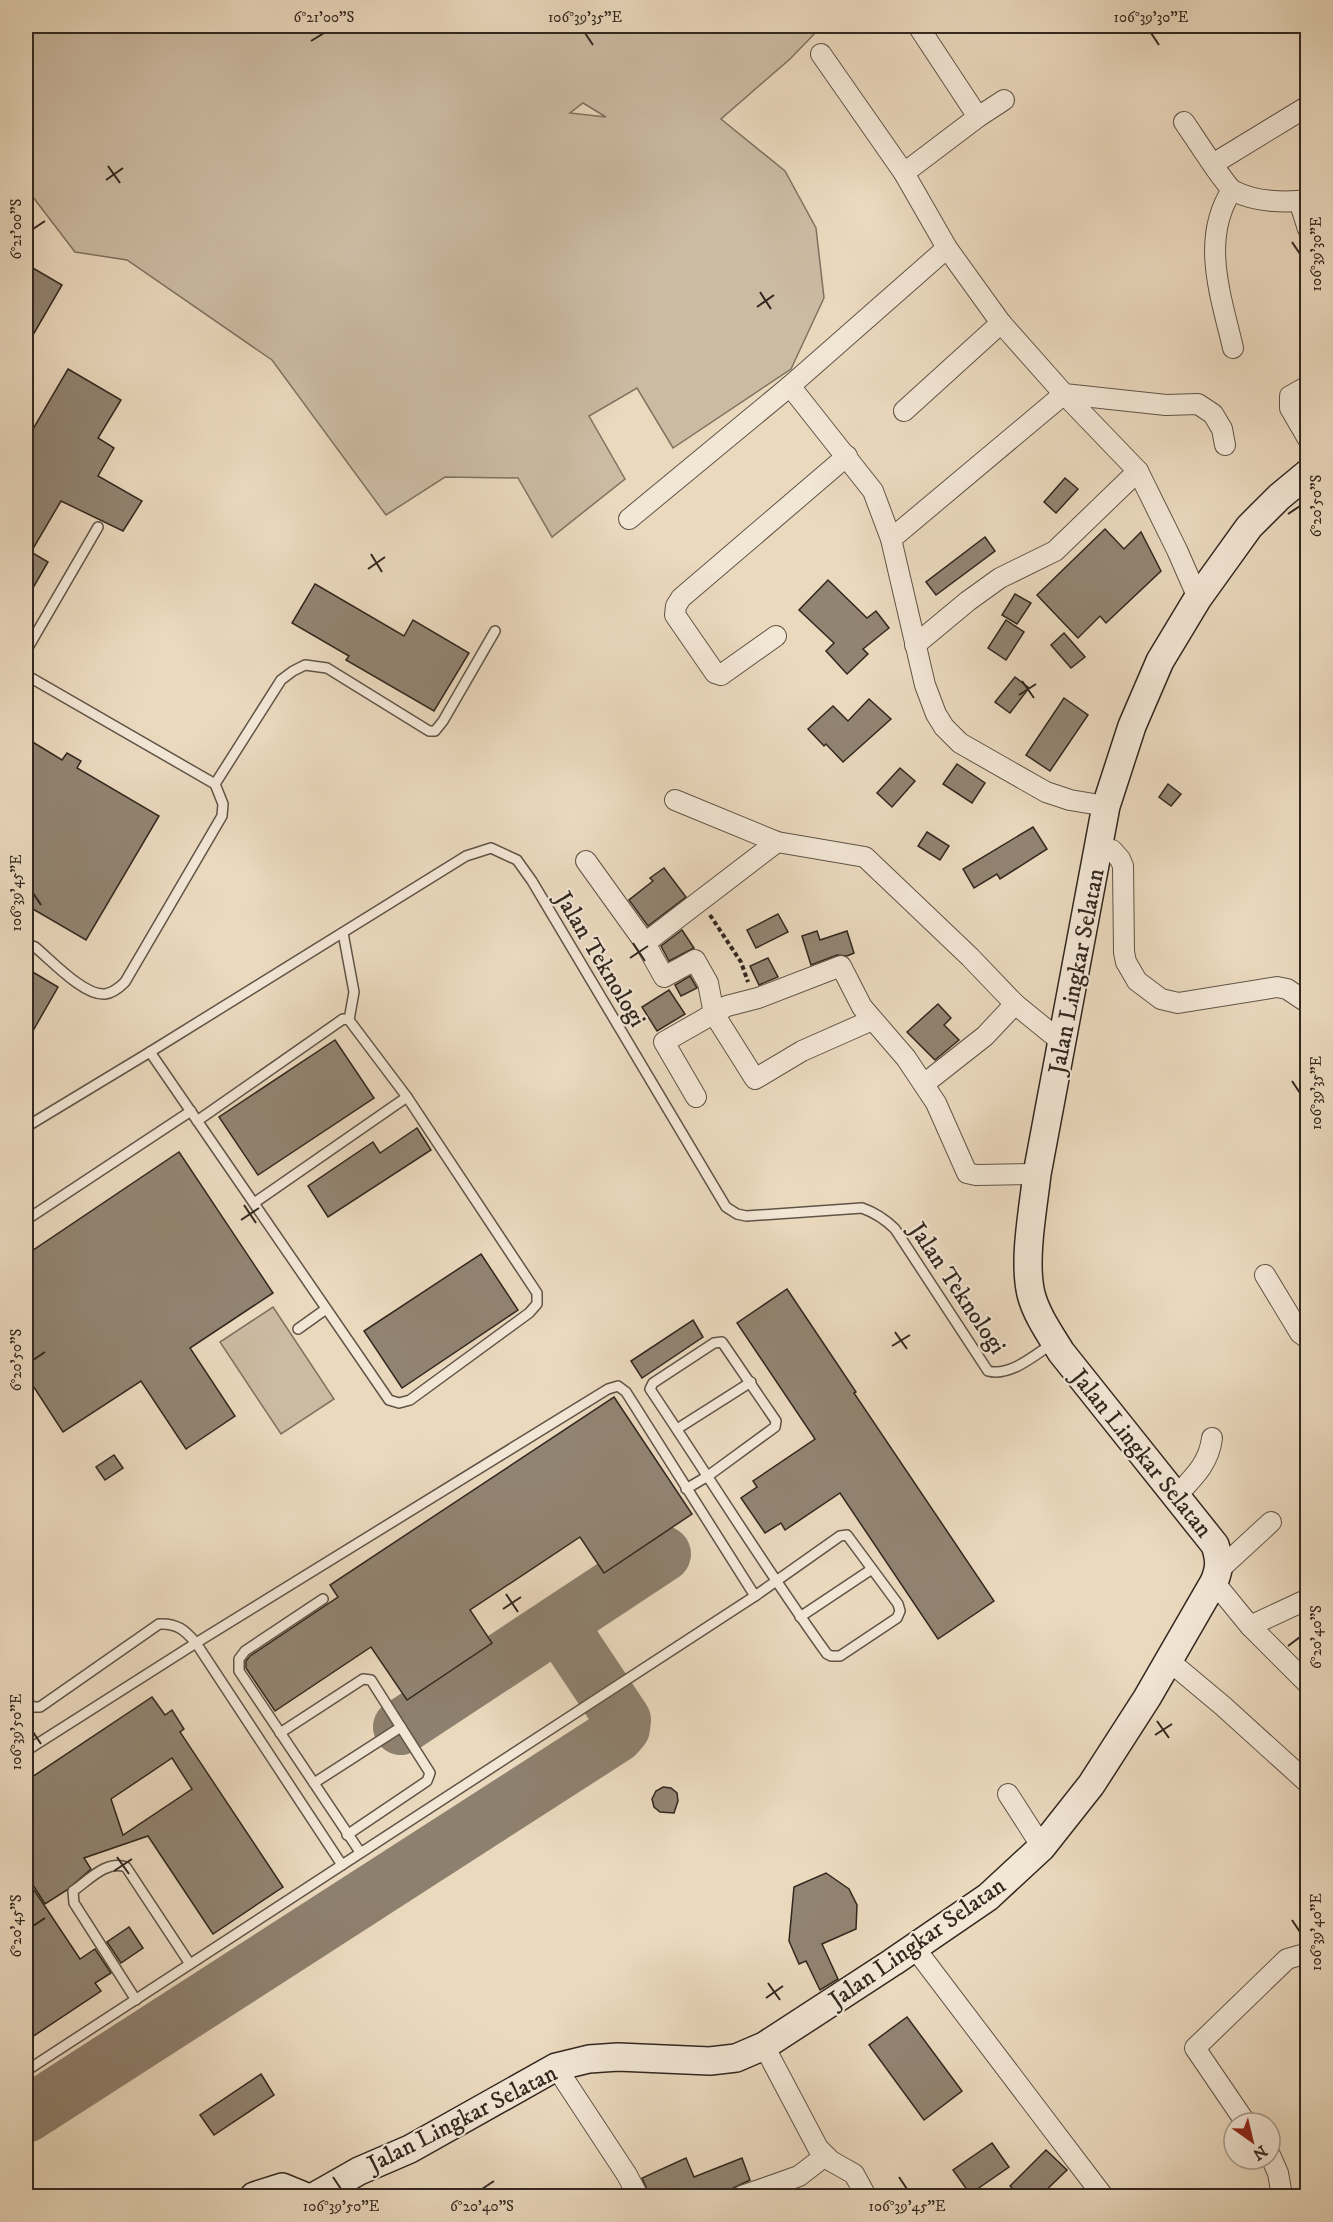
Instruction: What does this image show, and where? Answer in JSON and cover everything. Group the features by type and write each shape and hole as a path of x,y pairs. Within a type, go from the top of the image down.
{"main road":[{"name":"Jalan Lingkar Selatan","path":"315,2196 360,2171 410,2149 556,2067 589,2059 618,2057 711,2061 736,2058 764,2046 988,1897 1042,1847 1091,1785 1147,1698 1217,1576 1219,1557 1215,1545 1177,1495 1054,1341 1031,1296 1029,1234 1037,1174 1106,806 1132,726 1160,661 1198,598 1249,527 1279,497 1308,473"},
{"path":"254,2196 282,2187 304,2196"}],"street":[{"path":"918,26 978,117"},
{"path":"821,54 904,173 947,248 1000,323 1138,471 1198,598"},
{"path":"904,173 1004,100"},
{"path":"1213,164 1308,106"},
{"path":"1184,122 1232,190 1259,198 1291,202 1303,201 1308,229"},
{"path":"1232,190 1222,205 1217,219 1215,239 1220,288 1233,348"},
{"path":"629,519 790,386 947,248"},
{"path":"904,411 1000,323"},
{"path":"790,386 873,491 891,539 925,685 936,714 944,727 960,743 1046,792 1070,800 1106,806"},
{"path":"1308,386 1290,396 1290,408 1308,439"},
{"path":"891,539 1064,394 1166,405 1198,404 1213,414 1222,429 1225,445"},
{"path":"776,636 721,675 715,673 675,615 676,606 681,598 847,456"},
{"path":"915,645 1000,578 1055,551 1138,471"},
{"path":"675,800 777,842 865,857 970,957 1015,1004 1063,1043"},
{"path":"645,943 777,842"},
{"path":"1099,848 1112,850 1123,866 1126,962 1137,981 1161,999 1178,1003 1277,987 1287,989 1308,1003"},
{"path":"586,861 645,943 664,977 695,960 708,982 714,1014 755,1079 802,1051 872,1020"},
{"path":"696,1097 664,1042 737,1002 754,999 841,966 862,1007 906,1058 936,1103 967,1173 976,1175 1037,1174"},
{"path":"924,1084 984,1036 1015,1004"},
{"path":"1265,1275 1300,1333 1308,1339"},
{"path":"1177,1495 1206,1461 1212,1438"},
{"path":"1271,1522 1217,1576 1250,1626 1308,1684"},
{"path":"1250,1626 1308,1599"},
{"path":"1168,1660 1308,1783"},
{"path":"1008,1794 1042,1847"},
{"path":"914,1947 1104,2196"},
{"path":"1237,2111 1195,2048 1287,1959 1308,1953"},
{"path":"764,2046 818,2148 825,2156 854,2174 866,2196"},
{"path":"556,2067 627,2175 638,2196"},
{"path":"742,2196 799,2176 825,2156"},
{"path":"1277,2171 1282,2196"}],"lane":[{"path":"26,651 98,527"},
{"path":"215,784 281,680 293,670 305,665 327,668 429,731 435,731 443,722 495,631"},
{"path":"26,675 215,784 223,804 222,816 125,982 116,990 105,994 84,988 35,947 26,943"},
{"name":"Jalan Teknologi","path":"26,1127 466,856 491,849 517,860 538,891 726,1207 737,1214 746,1216 862,1208 884,1219 895,1229 988,1371 1002,1373 1054,1341"},
{"path":"343,933 354,992 349,1020"},
{"path":"150,1052 191,1111 197,1121 326,1309 389,1400 399,1403 410,1400 529,1313 537,1304 537,1293 407,1097 349,1020 343,1019 197,1121"},
{"path":"254,1203 407,1097"},
{"path":"26,1220 191,1111"},
{"path":"298,1329 326,1309"},
{"path":"26,2071 755,1596 776,1581 840,1536 847,1535 897,1604 900,1611 897,1618 840,1656 827,1654 800,1617 776,1581 708,1476 650,1389 653,1383 714,1343 722,1342 776,1420 776,1427 708,1476 686,1489"},
{"path":"677,1429 751,1382"},
{"path":"26,1752 196,1643 608,1389 618,1386 626,1392 755,1596"},
{"path":"800,1617 872,1569"},
{"path":"323,1599 245,1651 239,1659 239,1671 360,1852"},
{"path":"26,1701 33,1707 40,1707 159,1624 172,1623 185,1630 196,1643 342,1865"},
{"path":"280,1733 363,1679 371,1680 430,1773 427,1781 347,1835"},
{"path":"314,1783 401,1727"},
{"path":"136,2000 73,1898 73,1891 110,1865 119,1864 126,1867 190,1964"}],"path":[{"path":"700,900 741,962 754,999"}],"shaded area":[{"path":"26,26 822,26 790,59 721,119 785,171 816,228 824,298 791,369 673,448 637,388 589,416 625,479 552,537 518,478 445,477 386,515 272,360 127,260 75,252 26,188","holes":["583,103 606,117 570,113"]},
{"path":"273,1307 334,1399 281,1434 220,1342"}],"building":[{"path":"26,264 62,285 26,347"},
{"path":"68,369 121,400 98,438 114,448 98,476 142,501 123,531 61,501 31,552 48,562 26,600 26,441"},
{"path":"1065,478 1078,489 1056,513 1044,502"},
{"path":"1105,529 1124,549 1141,532 1161,571 1106,623 1100,616 1078,638 1037,595"},
{"path":"985,537 995,551 936,595 926,582"},
{"path":"828,580 867,618 876,611 889,628 863,649 868,654 847,674 826,651 834,643 799,610"},
{"path":"315,584 404,636 413,620 469,653 434,711 346,660 349,656 292,623"},
{"path":"1015,594 1031,603 1017,624 1002,615"},
{"path":"1006,620 1024,632 1006,660 988,648"},
{"path":"1064,633 1085,657 1071,668 1051,645"},
{"path":"1015,677 1029,688 1010,713 995,702"},
{"path":"1064,698 1088,715 1050,771 1026,755"},
{"path":"869,699 891,719 843,762 808,729 833,706 848,721"},
{"path":"26,738 62,760 67,753 81,761 77,768 159,816 86,940 26,905"},
{"path":"957,764 985,783 972,803 943,784"},
{"path":"900,768 915,781 892,807 877,793"},
{"path":"1168,784 1181,794 1171,806 1159,797"},
{"path":"1033,827 1047,849 1000,879 997,874 974,888 963,869"},
{"path":"927,832 949,846 940,860 918,846"},
{"path":"664,868 686,897 648,926 629,900 653,881 650,878"},
{"path":"778,914 788,932 756,948 747,930"},
{"path":"682,930 694,948 669,961 661,946"},
{"path":"817,931 820,940 847,931 854,953 847,956 837,955 811,965 802,936"},
{"path":"768,958 778,977 759,985 750,966"},
{"path":"26,968 58,987 26,1043"},
{"path":"690,976 697,988 681,996 675,985"},
{"path":"669,990 685,1014 657,1031 642,1007"},
{"path":"938,1004 951,1018 944,1025 959,1040 935,1060 907,1032"},
{"path":"335,1040 374,1098 258,1175 219,1117"},
{"path":"417,1128 431,1150 328,1217 308,1186 373,1142 380,1153"},
{"path":"179,1152 273,1293 190,1348 235,1416 186,1449 141,1381 63,1432 26,1375 26,1255"},
{"path":"481,1254 518,1310 402,1388 364,1331"},
{"path":"787,1289 994,1601 938,1639 840,1493 785,1530 781,1523 765,1533 741,1498 757,1487 753,1481 815,1439 737,1323"},
{"path":"693,1320 703,1337 642,1378 631,1361"},
{"path":"614,1397 692,1514 604,1573 580,1537 470,1610 492,1643 407,1700 371,1647 275,1711 246,1668 246,1661 250,1656 338,1597 330,1585"},
{"path":"114,1455 123,1468 105,1480 96,1467"},
{"path":"152,1697 165,1715 172,1710 184,1729 180,1732 283,1887 213,1934 148,1836 84,1858 91,1869 67,1890 45,1904 26,1874 26,1781","holes":["172,1758 192,1789 123,1835 111,1799"]},
{"path":"663,1787 671,1788 677,1793 678,1801 674,1813 660,1812 654,1807 652,1799 656,1791"},
{"path":"826,1873 849,1889 857,1905 856,1929 822,1944 838,1979 820,1990 806,1961 799,1964 789,1941 794,1887"},
{"path":"26,1878 80,1959 95,1949 111,1973 95,1983 101,1991 26,2041"},
{"path":"129,1927 143,1948 121,1963 107,1942"},
{"path":"907,2017 962,2091 924,2120 869,2045"},
{"path":"261,2074 274,2095 214,2135 200,2115"},
{"path":"992,2143 1009,2167 970,2194 953,2170"},
{"path":"1046,2150 1067,2170 1040,2196 1021,2196 1010,2186"},
{"path":"686,2158 694,2177 742,2158 750,2180 733,2188 730,2196 650,2196 642,2178"}],"taxiway":[{"path":"401,1727 663,1554"},
{"path":"26,2115 616,1735 622,1728 623,1720 559,1624"}]}
